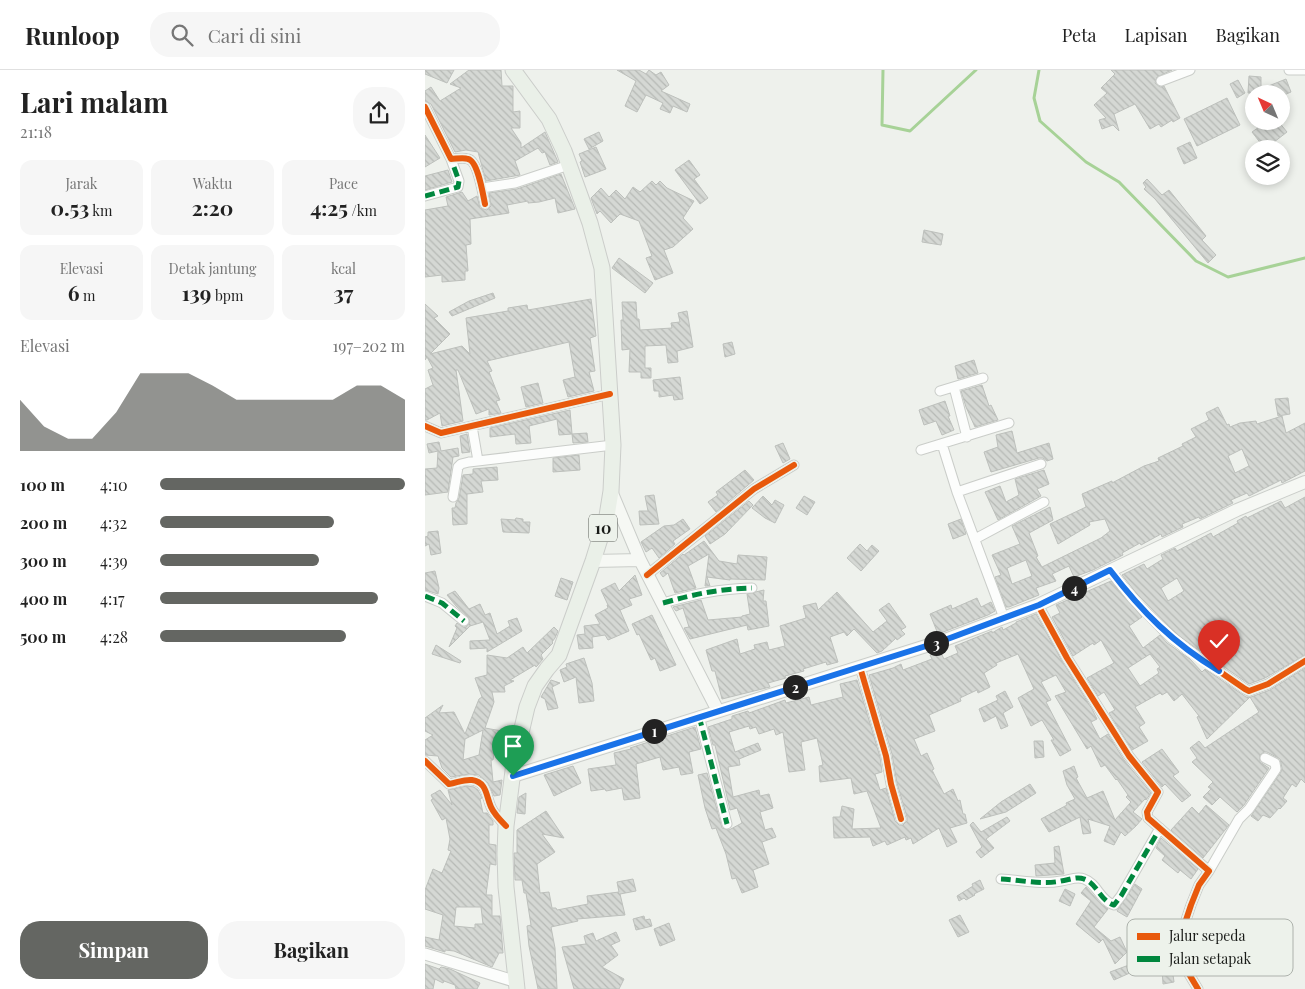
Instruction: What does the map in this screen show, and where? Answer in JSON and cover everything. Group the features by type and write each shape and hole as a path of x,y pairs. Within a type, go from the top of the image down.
{"highway":[{"name":"10","path":"513,70 549,119 569,165 590,223 602,268 613,445 611,492 607,516 593,561 559,654 535,686 521,730 506,826 505,853 506,887 517,985"}],"main road":[{"path":"513,776 942,641 1005,618 1039,605 1237,510 1305,482"},
{"path":"611,492 647,575 718,711"},
{"path":"593,561 640,560"}],"street":[{"path":"1161,81 1190,70"},
{"path":"1289,70 1305,70"},
{"path":"425,107 451,159 459,181 457,187 425,196"},
{"path":"451,159 470,160 479,176 485,204"},
{"path":"482,188 515,182 569,165"},
{"path":"940,391 983,378"},
{"path":"954,387 967,436"},
{"path":"425,426 441,433 525,412 610,394"},
{"path":"921,450 1009,423"},
{"path":"472,426 478,461"},
{"path":"942,444 957,492 1005,618"},
{"path":"453,497 458,467 461,464 613,445"},
{"path":"957,492 1041,464"},
{"path":"647,575 754,489 794,466"},
{"path":"975,539 1044,502"},
{"path":"1110,570 1132,598 1171,638 1249,691 1268,684 1305,660"},
{"path":"663,603 723,588 752,588"},
{"path":"425,596 442,603 464,621"},
{"path":"1039,605 1067,658 1129,756 1147,779 1157,788 1157,796 1146,815 1209,871"},
{"path":"860,666 886,756 891,784 901,819"},
{"path":"699,716 727,824"},
{"path":"1186,919 1199,885 1217,860 1239,819 1249,809 1276,768 1275,763 1265,758"},
{"path":"425,760 449,784 466,780 474,780 480,783 485,788 492,809 506,826"},
{"path":"1001,879 1053,882 1079,878 1085,879 1105,900 1114,905 1160,828"},
{"path":"425,954 517,985"},
{"path":"1190,976 1198,989"}],"building":[{"path":"425,70 454,70 447,83 425,74"},
{"path":"469,70 501,70 502,86 513,86 513,112 520,111 520,128 511,128 521,143 521,148 545,132 558,162 550,165 545,152 542,153 538,148 515,161 520,175 486,181 478,152 466,150 455,152 431,104 425,101 425,91 431,87 440,101 461,88 450,84"},
{"path":"617,70 639,70 646,74 649,70 656,75 661,72 669,85 661,91 690,104 687,112 673,106 670,113 660,109 663,103 646,95 637,112 625,106 636,81"},
{"path":"1111,70 1172,70 1157,77 1155,83 1160,87 1164,86 1180,118 1173,122 1172,120 1161,127 1159,124 1150,129 1135,104 1114,114 1119,131 1113,125 1102,129 1099,120 1106,118 1094,105 1107,93 1101,88 1115,74"},
{"path":"1249,76 1261,77 1261,85 1248,85"},
{"path":"1286,79 1288,85 1271,85"},
{"path":"1238,80 1245,93 1237,98 1230,84"},
{"path":"1227,98 1240,125 1197,146 1184,119"},
{"path":"1255,130 1285,130 1287,132 1277,140 1258,140 1252,132"},
{"path":"599,132 603,141 589,149 584,139"},
{"path":"425,135 440,158 425,167"},
{"path":"1190,142 1197,158 1184,164 1177,148"},
{"path":"596,147 606,169 585,177 579,154"},
{"path":"689,160 700,175 694,179 708,198 700,204 675,170"},
{"path":"448,170 452,182 425,190 425,176"},
{"path":"561,174 575,209 558,213 555,198 539,202 528,203 528,201 507,205 509,213 470,219 471,244 466,245 468,271 465,271 465,280 442,282 442,275 425,277 425,210 448,206 446,197 462,192 468,201 477,196 480,208 487,210 491,206 489,193 517,189"},
{"path":"1147,179 1162,195 1169,190 1206,236 1202,240 1216,255 1208,263 1155,199 1144,189 1146,187 1143,183"},
{"path":"652,181 656,185 660,181 667,188 694,201 683,218 693,229 673,247 664,250 673,273 655,280 646,258 652,256 639,221 620,214 611,223 600,211 597,214 591,198 601,188 609,197 616,190 625,199 633,187 640,192"},
{"path":"924,230 943,234 941,245 922,242"},
{"path":"619,258 653,283 645,293 612,268"},
{"path":"493,293 495,298 452,316 449,312 469,301"},
{"path":"591,299 596,336 590,338 595,371 589,372 594,391 568,397 563,380 575,377 569,342 487,361 492,371 489,372 500,400 496,401 501,413 489,415 489,409 476,414 458,370 456,370 463,421 442,426 440,413 425,420 425,389 433,385 428,370 433,368 427,357 425,360 425,304 438,316 434,318 450,334 430,354 462,346 470,354 466,318 508,311 508,308 527,305 528,310"},
{"path":"622,302 636,302 640,330 672,328 671,323 680,322 678,313 687,311 693,347 677,351 678,362 668,363 666,345 645,346 645,368 651,368 651,378 641,378 641,372 629,372 630,349 622,350"},
{"path":"732,342 735,354 725,357 723,344"},
{"path":"974,360 978,373 958,379 955,366"},
{"path":"680,377 683,399 674,400 673,395 659,397 659,391 654,391 653,380"},
{"path":"538,383 543,403 526,407 521,387"},
{"path":"982,385 989,406 991,405 998,420 975,427 961,391"},
{"path":"1288,398 1290,414 1278,416 1275,399"},
{"path":"945,401 950,416 948,416 954,430 942,435 936,421 924,425 919,410"},
{"path":"1218,407 1227,425 1229,424 1230,427 1240,423 1256,421 1257,424 1282,416 1286,433 1305,423 1305,471 1282,483 1281,480 1249,496 1247,493 1231,500 1233,503 1200,519 1199,517 1182,524 1183,527 1162,537 1161,534 1141,545 1140,543 1122,553 1123,555 1093,570 1074,577 1069,566 1052,574 1056,581 1036,588 1039,595 1006,607 995,577 1001,575 992,555 1020,544 1012,526 1050,507 1053,520 1029,533 1038,556 1036,557 1042,567 1101,538 1110,531 1105,519 1089,522 1090,525 1058,544 1050,524 1086,507 1082,494 1112,481 1112,483 1144,466 1159,461 1158,458 1183,446 1182,444 1196,437 1191,429 1209,420 1206,413","holes":["1242,449 1249,466 1235,473 1228,456","1026,560 1032,576 1012,584 1007,568"]},
{"path":"570,410 572,434 559,435 557,419 529,426 531,443 516,444 515,434 490,437 490,428"},
{"path":"1012,431 1017,453 1049,443 1053,459 1047,461 1039,458 991,472 984,452 998,447 996,435"},
{"path":"587,433 588,442 573,443 572,434"},
{"path":"467,434 470,452 462,453 460,436"},
{"path":"439,442 441,451 458,448 459,456 453,457 448,492 425,495 425,469 437,468 438,451 429,453 427,444"},
{"path":"783,443 790,459 783,463 775,446"},
{"path":"579,455 580,470 553,472 553,458"},
{"path":"497,467 498,480 481,481 483,492 467,494 467,524 453,525 452,508 455,508 459,498 463,475 473,474 473,469"},
{"path":"745,470 754,480 716,512 708,502 718,495 716,492"},
{"path":"1044,470 1049,484 1037,489 1041,496 998,520 985,492 1000,486 1006,502 1019,495 1015,479"},
{"path":"654,495 659,524 640,525 639,511 648,511 645,496"},
{"path":"763,496 772,505 775,500 784,505 775,523 752,508"},
{"path":"804,496 815,502 807,515 796,508"},
{"path":"1305,497 1305,655 1265,678 1249,684 1214,660 1220,654 1211,643 1200,651 1175,633 1137,594 1122,575 1144,564 1147,569 1163,559 1161,555 1175,548 1177,551 1211,533 1213,537 1238,523 1237,521 1246,516 1247,518 1281,501 1285,508","holes":["1177,578 1184,591 1168,601 1161,588"]},
{"path":"749,501 753,505 725,534 710,544 705,536"},
{"path":"516,518 523,519 523,522 530,522 529,533 503,532 501,519 515,520"},
{"path":"683,519 690,529 673,541 675,544 659,558 652,548 646,552 641,542 664,526 674,525"},
{"path":"961,519 966,534 953,539 948,524"},
{"path":"438,531 441,553 431,555 429,544 425,546 425,537 428,536 428,532"},
{"path":"704,541 719,561 737,564 738,555 767,557 765,580 730,580 707,577 710,586 705,586 709,554 688,566 696,588 675,593 668,573 663,577 660,573 683,554"},
{"path":"860,544 867,551 872,545 879,551 861,571 847,558"},
{"path":"435,571 439,588 438,594 425,590 425,573"},
{"path":"635,575 642,595 629,599 632,605 620,610 629,631 608,640 605,635 592,637 593,648 579,649 577,635 585,634 584,626 600,624 595,615 608,608 601,590 615,583 619,591"},
{"path":"561,578 573,582 567,600 555,596"},
{"path":"1111,581 1142,617 1129,626 1143,648 1160,635 1167,643 1190,659 1202,672 1205,669 1246,697 1250,697 1207,739 1197,717 1199,716 1182,694 1174,701 1167,692 1162,695 1160,693 1135,707 1145,723 1139,727 1148,741 1132,750 1109,713 1115,710 1104,692 1098,696 1087,678 1114,663 1101,640 1073,656 1052,617 1060,613 1056,605","holes":["1150,654 1160,667 1157,669 1159,673 1140,686 1128,668"]},
{"path":"764,590 763,601 766,601 769,626 748,630 747,625 690,639 684,628 689,627 683,608 676,611 673,607 701,600 708,620 742,617 750,614 747,594"},
{"path":"455,591 469,609 480,604 485,615 490,613 497,634 510,626 508,621 517,618 522,631 487,652 487,648 470,649 470,641 490,640 483,622 470,626 449,647 457,628 455,626 457,623 466,627 470,622 468,617 447,595"},
{"path":"837,592 873,632 887,621 879,610 889,603 906,627 901,630 905,634 897,640 896,638 882,651 877,653 854,629 847,636 844,632 830,637 838,662 827,665 826,662 803,669 804,671 768,683 770,687 722,699 715,671 712,671 706,650 737,639 740,654 755,649 754,645 767,642 769,650 785,646 780,626 806,618 803,606 816,603 818,610"},
{"path":"977,598 981,607 991,602 995,611 938,634 930,614 951,605 952,609"},
{"path":"1036,614 1092,709 1097,719 1091,722 1100,739 1108,734 1124,760 1151,793 1133,812 1142,819 1136,826 1125,836 1121,832 1114,845 1104,841 1110,826 1088,819 1091,833 1083,834 1080,817 1049,832 1041,819 1075,799 1067,785 1063,771 1074,766 1078,777 1076,778 1087,798 1103,791 1115,820 1131,802 1126,797 1128,795 1117,779 1105,765 1101,767 1091,746 1087,749 1055,696 1066,692 1056,675 1041,682 1051,700 1046,702 1071,750 1060,756 1051,740 1054,740 1042,720 1031,726 1018,698 1034,689 1018,654 996,663 997,665 984,673 990,687 978,693 977,690 960,698 961,701 929,715 935,731 914,739 921,756 927,753 934,769 932,770 944,794 953,789 958,801 960,800 963,814 965,814 967,823 950,828 957,842 947,847 939,828 913,844 911,838 906,840 905,837 887,845 885,841 873,846 870,837 834,838 833,817 840,817 842,806 854,809 852,829 881,828 867,791 854,794 851,778 820,782 819,766 823,765 817,738 801,742 805,770 789,772 783,732 776,735 774,729 759,734 756,727 750,729 749,726 729,732 735,752 758,743 761,750 739,759 740,765 728,767 733,797 759,790 760,796 769,794 773,808 760,812 765,830 772,828 776,837 762,842 769,864 753,870 758,887 742,893 736,878 732,879 726,854 716,828 712,829 705,808 698,775 707,773 722,828 729,830 742,823 737,808 730,810 715,745 713,745 708,727 732,719 732,716 748,711 749,713 785,700 786,703 809,697 811,705 843,697 840,684 857,680 880,757 882,772 875,774 880,790 886,788 895,821 899,825 903,825 907,821 907,817 897,783 892,754 869,675 901,664 903,670 932,659 930,655 940,651 944,659 958,653 955,646 992,631 992,633 1002,627 1003,630 1016,622"},
{"path":"652,615 676,665 660,671 655,658 651,660 639,634 637,635 632,624"},
{"path":"554,627 558,631 553,643 541,655 543,659 536,667 535,665 510,680 514,681 504,686 505,692 492,692 494,702 485,728 502,731 500,739 503,740 501,749 495,748 493,760 491,760 493,782 502,780 500,795 494,796 488,783 479,775 469,774 451,777 442,768 438,756 425,755 425,740 433,735 425,731 425,718 443,705 439,713 454,712 465,734 479,699 482,697 475,678 487,675 487,655 507,658 523,647 527,653","holes":["483,730 479,755 463,760 465,739"]},
{"path":"436,645 461,661 460,663 432,654"},
{"path":"584,658 592,683 594,701 579,703 576,677 564,682 560,670 567,667 566,664"},
{"path":"1305,668 1305,783 1301,779 1296,787 1292,784 1283,798 1287,801 1280,809 1270,818 1263,815 1258,821 1251,816 1281,772 1280,759 1267,752 1260,755 1260,762 1269,768 1244,805 1237,812 1220,797 1212,805 1203,797 1211,789 1208,787 1213,782 1192,762 1197,758 1190,748 1199,741 1205,748 1259,712 1250,697 1270,690"},
{"path":"551,680 560,683 552,687 558,708 548,710 545,699 541,697"},
{"path":"1005,691 1013,707 1003,713 1008,726 1001,729 996,716 984,722 979,709 998,700 996,696"},
{"path":"695,727 701,749 689,752 693,773 681,775 679,767 663,770 660,757 636,764 640,798 624,800 622,788 591,791 588,769 616,765 614,753"},
{"path":"1034,741 1043,741 1044,757 1035,758"},
{"path":"1162,749 1179,772 1173,776 1191,795 1182,802 1165,784 1162,787 1142,762"},
{"path":"573,766 581,783 554,796 544,775"},
{"path":"1030,784 1036,793 1006,812 980,819 1001,802"},
{"path":"467,786 474,787 482,798 480,799 483,813 487,813 493,821 493,825 489,825 489,844 496,845 496,865 490,864 486,895 492,895 492,916 500,916 503,953 499,953 492,967 454,951 445,950 445,952 425,946 425,937 439,940 443,915 425,909 425,890 433,869 442,873 451,851 448,850 450,839 446,818 442,820 431,800 433,799 431,795 440,790 452,805 448,790","holes":["456,907 481,907 483,924 475,924 475,928 454,926"]},
{"path":"526,793 525,814 517,813 519,797"},
{"path":"1206,805 1229,825 1203,858 1171,830 1192,807 1199,814"},
{"path":"546,811 564,838 542,834 555,852 537,864 540,893 549,892 552,908 557,910 588,904 587,896 619,892 617,882 633,879 636,891 620,894 625,915 577,919 578,921 551,927 555,948 557,989 538,989 529,946 527,926 531,925 526,893 524,893 522,880 515,880 514,853 517,853 517,830"},
{"path":"1007,817 1010,821 986,839 994,848 981,858 976,852 982,847 970,825 973,822 981,832"},
{"path":"1161,838 1198,869 1191,879 1180,870 1178,873 1162,860 1165,856 1156,848"},
{"path":"1059,846 1064,874 1036,876 1035,865 1055,863 1054,847"},
{"path":"980,880 984,889 966,900 964,898 959,901 957,896"},
{"path":"1135,884 1142,889 1127,917 1117,911"},
{"path":"1086,887 1108,909 1094,927 1111,941 1120,937 1127,952 1115,964 1103,939 1099,943 1076,924 1091,901 1081,893"},
{"path":"1065,889 1075,894 1070,906 1059,901"},
{"path":"960,915 969,932 958,937 949,920"},
{"path":"644,916 645,920 650,919 652,926 636,930 633,919"},
{"path":"669,923 675,940 660,946 654,929"},
{"path":"616,932 620,941 611,945 618,955 602,967 624,979 619,989 574,989 562,947 586,944 584,936 593,933 596,941"},
{"path":"425,964 439,969 441,967 450,969 480,983 477,989 456,989 455,985 444,981 443,983 435,979 433,989 425,989"},
{"path":"1127,966 1127,974 1114,980 1110,972"},
{"path":"1162,976 1173,976 1174,982 1163,984"}],"waterway":[{"path":"883,70 882,125 910,131 976,70"},
{"path":"1039,70 1034,98 1040,121 1086,162 1119,182 1196,261 1228,277 1305,258"}],"marked path":[{"path":"425,196 458,187 459,181 451,159"},
{"path":"663,603 707,592 752,588"},
{"path":"425,596 442,603 464,621"},
{"path":"699,716 727,824"},
{"path":"1001,879 1046,883 1081,878 1092,884 1105,900 1114,905 1160,828"}],"cycle path":[{"path":"425,107 451,159 466,158 472,161 485,204"},
{"path":"425,426 441,433 610,394"},
{"path":"647,575 754,489 794,465"},
{"path":"1110,570 1132,598 1171,638 1249,691 1268,684 1305,661"},
{"path":"1038,605 1067,658 1129,756 1158,792 1147,812 1148,818 1209,871 1199,885 1186,919"},
{"path":"860,667 886,756 891,784 901,819"},
{"path":"425,761 449,784 469,780 477,781 481,784 492,810 506,826"},
{"path":"1190,976 1198,989"}],"route":[{"path":"513,776 942,641 1039,605 1110,570 1132,598 1171,638 1219,671"}]}
